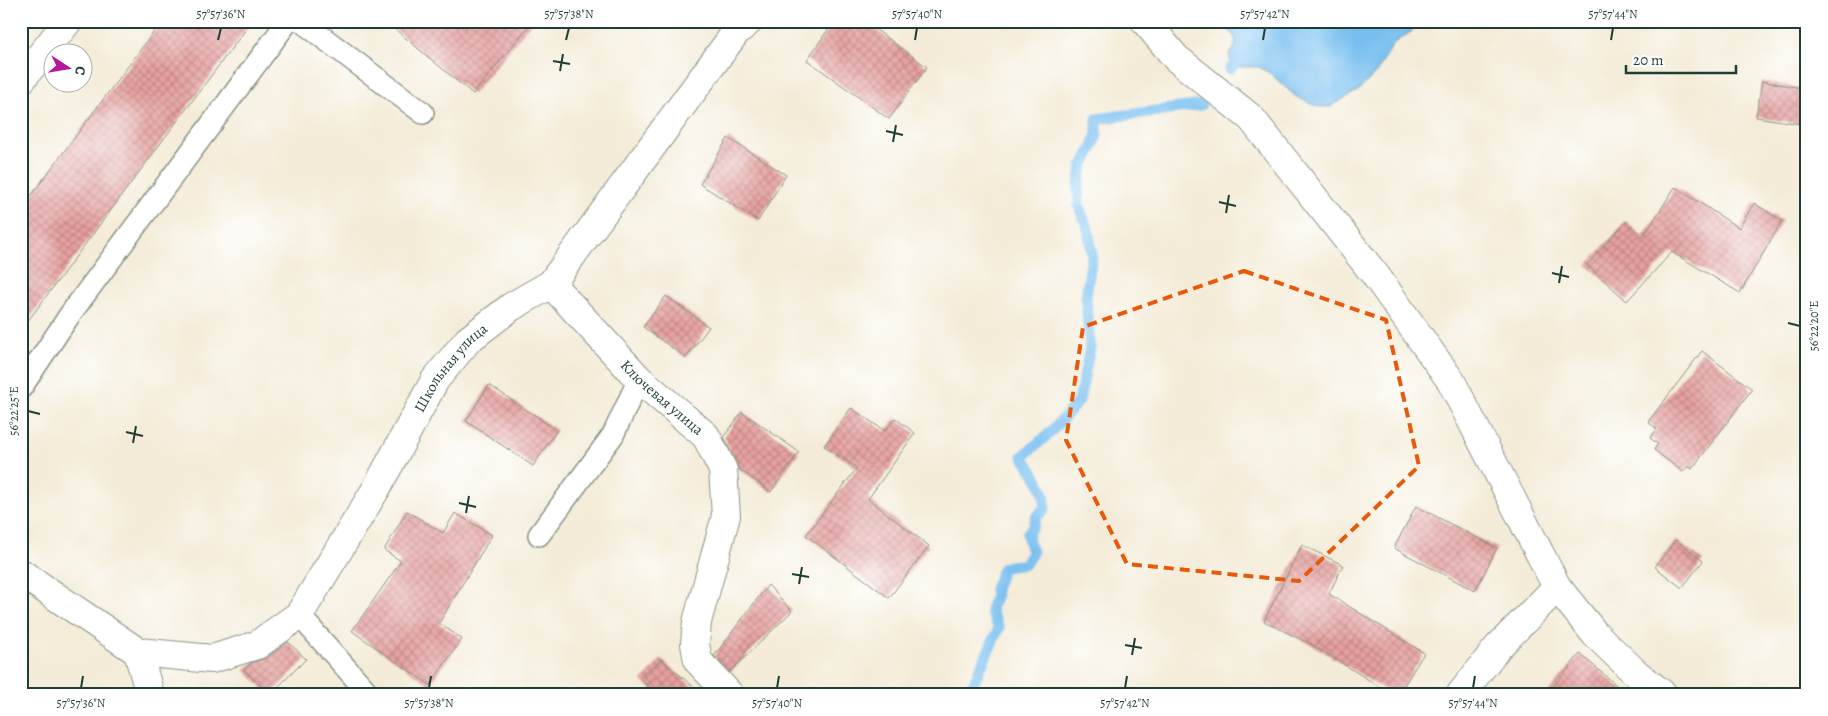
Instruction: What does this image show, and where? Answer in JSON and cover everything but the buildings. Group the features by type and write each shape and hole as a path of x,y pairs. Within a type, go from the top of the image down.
{"street":[{"path":"21,80 68,21"},
{"name":"Школьная улица","path":"138,652 212,658 257,645 299,615 376,489 435,380 468,340 511,307 551,284 736,32 749,21"},
{"path":"1145,21 1176,58 1251,118 1376,276 1451,381 1557,586 1595,634 1637,674 1664,695"},
{"name":"Ключевая улица","path":"551,284 640,378 706,436 723,470 726,516 697,622 694,644 698,661 730,695"},
{"path":"21,573 138,652 150,695"},
{"path":"1460,695 1498,647 1557,586"}],"lane":[{"path":"21,388 71,313 288,21"},
{"path":"301,21 423,113"},
{"path":"539,535 613,435 640,378"},
{"path":"299,615 370,695"}],"highlighted area":[{"path":"1244,271 1386,320 1419,466 1299,581 1127,564 1066,440 1083,327"}],"water":[{"path":"1216,21 1414,21 1412,31 1394,43 1376,73 1359,90 1329,107 1318,107 1295,96 1271,74 1259,67 1239,67 1231,63 1229,55 1235,44 1235,39 1230,32"}],"waterway":[{"path":"1230,69 1244,55"},
{"path":"968,695 999,628 991,612 992,604 996,597 995,589 1003,568 1025,564 1032,553 1027,534 1033,527 1036,517 1045,508 1042,488 1023,456 1049,434 1079,401 1090,348 1086,297 1092,255 1088,229 1079,207 1078,189 1082,167 1092,149 1097,134 1097,119 1201,105"}]}
